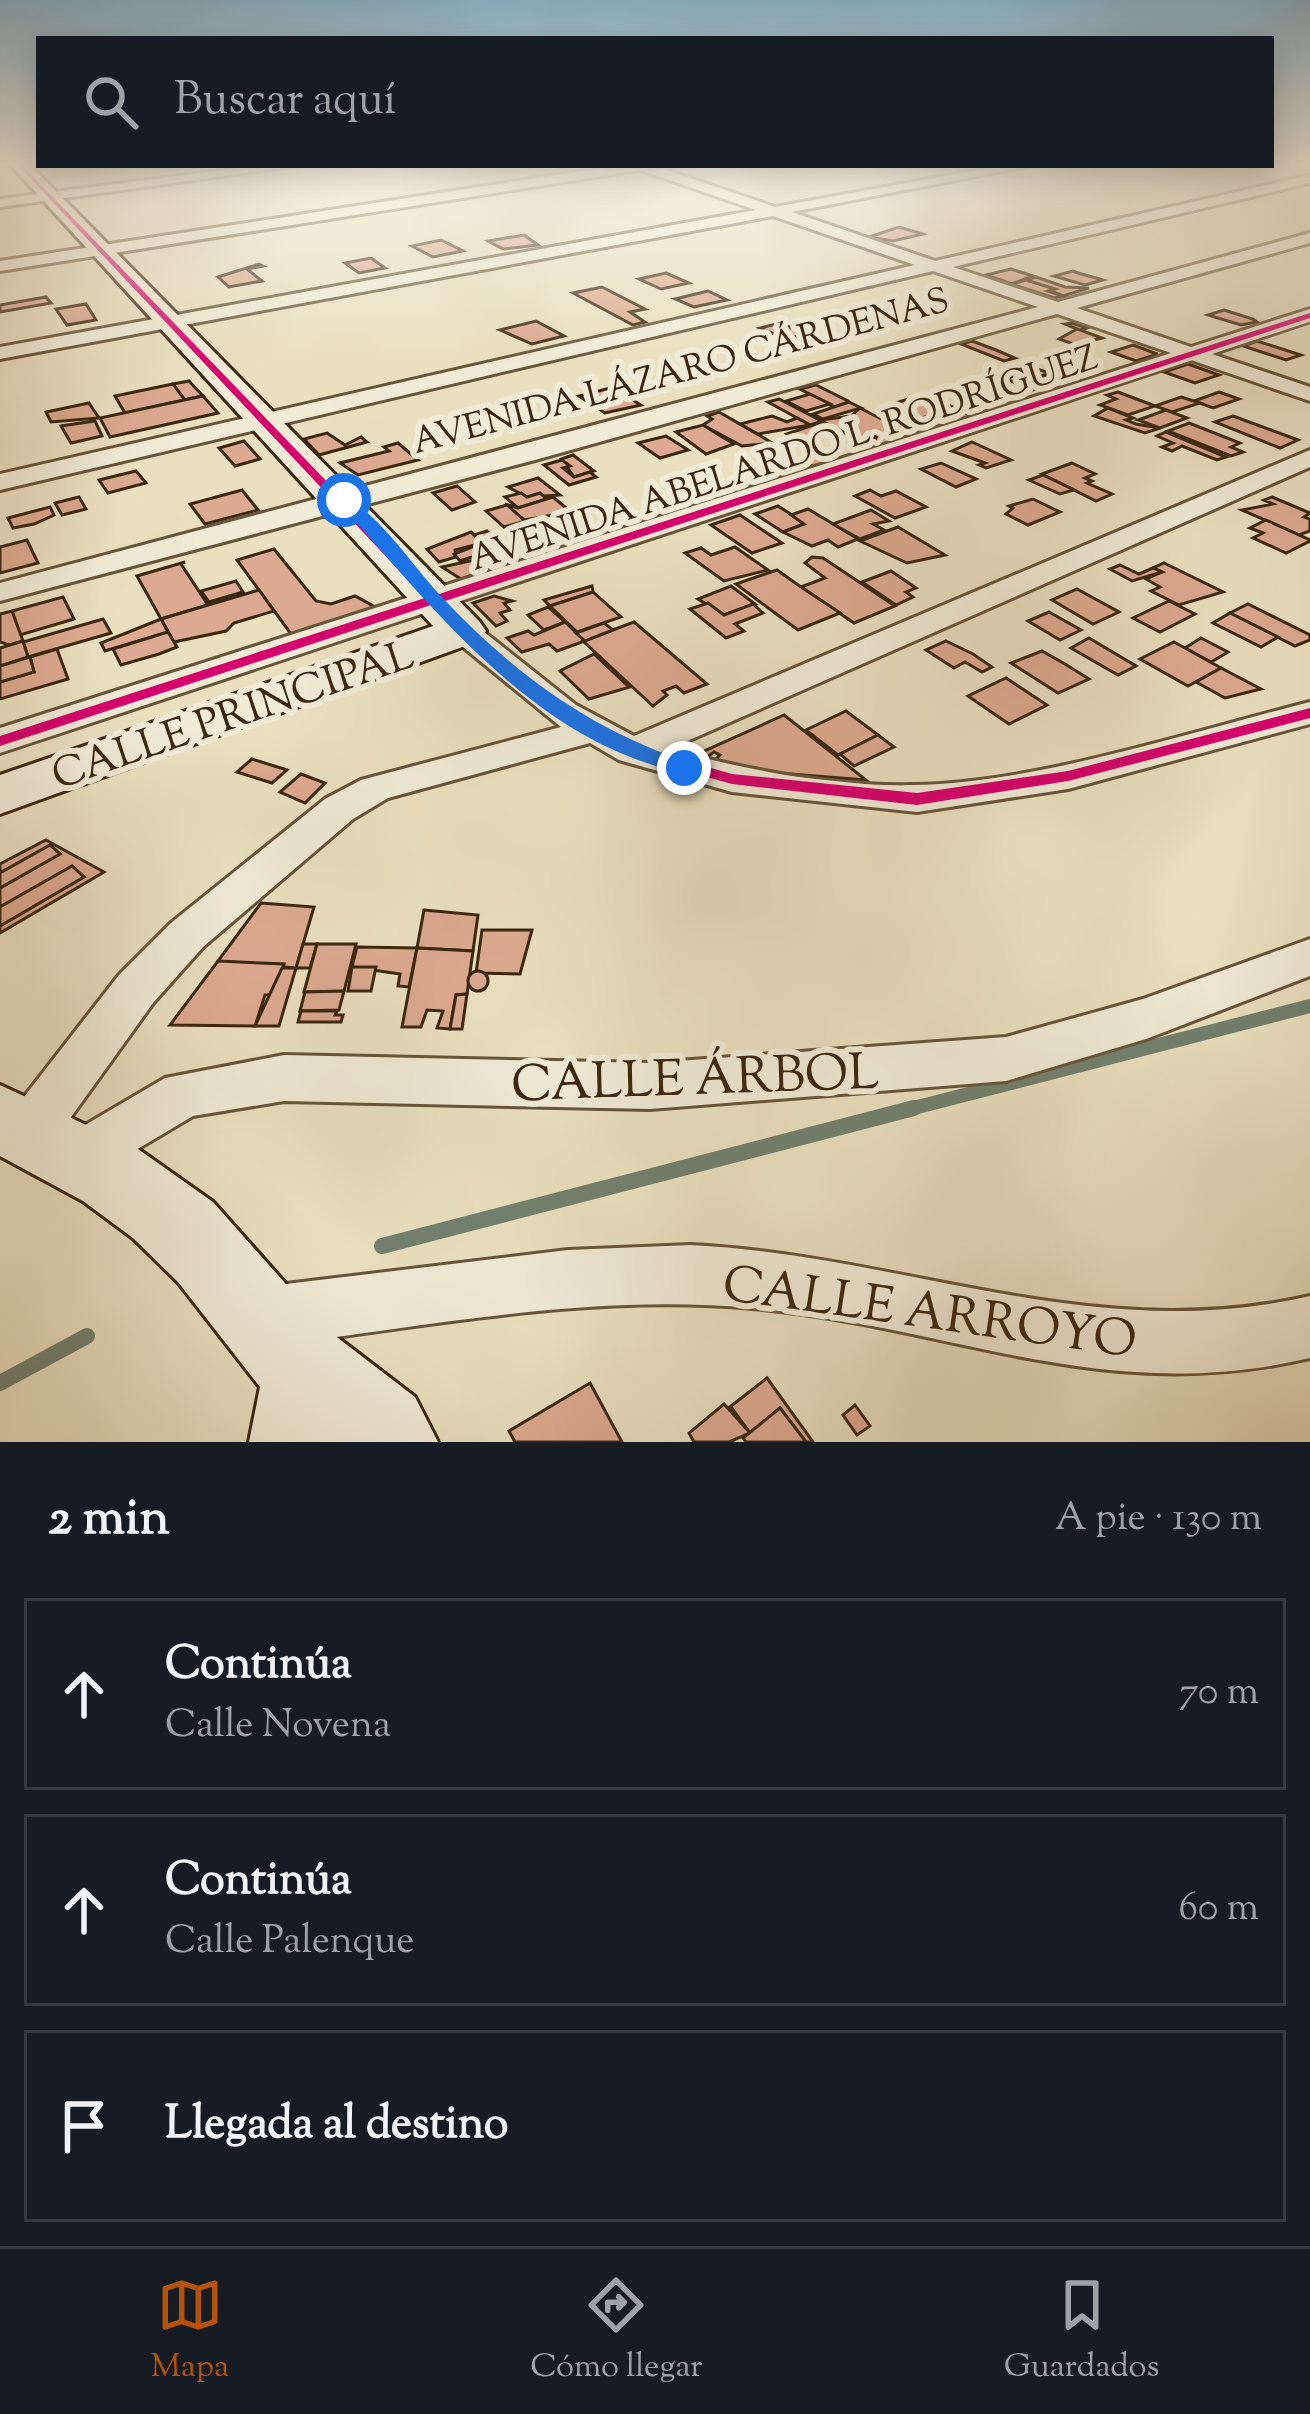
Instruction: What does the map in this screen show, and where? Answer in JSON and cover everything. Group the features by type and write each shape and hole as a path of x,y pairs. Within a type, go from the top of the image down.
{"street":[{"path":"80,229 269,420 451,616 591,731 632,751 732,779 916,799 1068,776 1310,713"},
{"path":"0,266 232,229"},
{"path":"0,353 677,229"},
{"path":"826,229 1310,394"},
{"path":"0,482 1092,229"},
{"name":"AVENIDA LÁZARO CÁRDENAS","path":"0,592 1310,238"},
{"name":"AVENIDA ABELARDO L. RODRÍGUEZ","path":"0,741 451,616 1310,315"},
{"path":"632,751 1310,458"},
{"name":"CALLE PRINCIPAL","path":"0,795 451,616"},
{"path":"391,1442 358,1404 288,1377 204,1249 153,1201 37,1136 136,989 187,935 339,809 392,783 591,731"},
{"name":"CALLE ÁRBOL","path":"37,1136 183,1094 284,1078 650,1086 1006,1059 1145,1019 1310,957"},
{"name":"CALLE ARROYO","path":"288,1377 561,1283 752,1278 1105,1341 1218,1344 1310,1327"}],"building":[{"path":"892,229 923,234 893,241 869,237"},
{"path":"524,235 538,245 503,249 488,241"},
{"path":"441,240 463,251 433,257 412,246"},
{"path":"371,258 385,268 359,273 345,263"},
{"path":"259,264 263,266 247,269 262,281 229,287 218,277"},
{"path":"1011,269 1033,276 1012,284 986,275"},
{"path":"1073,271 1103,280 1085,285 1054,276"},
{"path":"666,273 689,283 661,289 639,279"},
{"path":"1036,277 1065,287 1089,288 1063,296 1026,280"},
{"path":"1026,280 1063,296 1054,298 1011,284"},
{"path":"602,287 645,309 630,312 645,322 633,325 573,293"},
{"path":"708,291 727,300 694,307 675,299"},
{"path":"46,297 51,303 0,312 0,305"},
{"path":"86,304 96,320 67,325 56,309"},
{"path":"1224,310 1257,322 1241,325 1208,315"},
{"path":"536,321 564,336 532,344 500,330"},
{"path":"780,323 806,334 786,339 760,328"},
{"path":"1065,324 1102,338 1076,345 1059,339 1077,329"},
{"path":"972,341 1015,358 1004,361 961,344"},
{"path":"1257,341 1301,355 1286,360 1243,346"},
{"path":"1133,345 1158,354 1136,361 1111,352"},
{"path":"1188,364 1219,375 1195,383 1164,372"},
{"path":"1034,368 1050,373 1041,376 1049,379 1037,384 1043,386 1033,390 1006,379"},
{"path":"189,381 203,396 184,400 173,384"},
{"path":"173,384 185,400 125,413 115,396"},
{"path":"816,385 849,402 834,407 800,389"},
{"path":"610,388 641,405 605,413 579,396"},
{"path":"1118,392 1155,406 1128,415 1100,405 1116,399 1107,395"},
{"path":"1219,392 1239,399 1213,408 1194,401"},
{"path":"810,394 830,404 806,411 786,401"},
{"path":"924,394 955,408 919,419 889,405"},
{"path":"203,396 218,413 110,437 100,418"},
{"path":"1181,397 1200,403 1172,412 1155,406"},
{"path":"779,399 823,421 810,425 768,402"},
{"path":"849,402 861,408 823,419 813,414"},
{"path":"89,403 99,418 51,422 46,412"},
{"path":"860,408 913,435 874,448 820,420 851,416"},
{"path":"955,408 972,416 913,435 895,426"},
{"path":"1108,408 1133,418 1126,420 1136,424 1160,428 1145,433 1094,416"},
{"path":"1166,410 1187,418 1160,428 1138,420"},
{"path":"719,412 772,443 742,446 703,425 712,419 707,416"},
{"path":"772,416 787,422 797,418 810,425 758,434 740,424"},
{"path":"1233,416 1298,440 1280,448 1215,422"},
{"path":"95,421 102,436 71,443 61,426"},
{"path":"819,423 836,431 800,442 787,434"},
{"path":"1189,423 1240,443 1231,447 1243,452 1231,456 1168,431"},
{"path":"703,425 734,444 706,454 676,432"},
{"path":"1166,432 1226,457 1217,460 1182,446 1172,451 1162,447 1173,443 1157,436"},
{"path":"327,433 345,445 361,437 367,442 319,455 304,439"},
{"path":"666,436 688,450 660,458 638,443"},
{"path":"244,441 260,459 235,466 219,448"},
{"path":"972,442 1011,460 986,468 979,465 985,463 952,451"},
{"path":"398,443 418,460 358,475 340,463 389,451 384,447"},
{"path":"826,450 841,458 814,467 800,459"},
{"path":"573,455 594,471 574,477 561,459"},
{"path":"562,460 570,466 563,468 574,477 590,472 596,477 569,485 544,465"},
{"path":"941,463 976,479 956,487 921,469"},
{"path":"1072,463 1095,474 1085,478 1092,481 1087,483 1112,494 1096,501 1042,474"},
{"path":"136,471 146,483 108,493 99,480"},
{"path":"1043,475 1074,490 1060,494 1029,480"},
{"path":"538,478 560,495 527,497 508,487"},
{"path":"457,486 475,502 452,510 433,493"},
{"path":"242,490 258,510 205,524 190,504"},
{"path":"870,490 881,496 896,491 926,507 895,518 855,496"},
{"path":"521,493 527,497 540,493 547,499 518,508 505,497"},
{"path":"79,497 86,509 62,515 55,503"},
{"path":"553,497 571,512 524,520 505,504 518,508"},
{"path":"1272,497 1310,513 1304,517 1310,519 1310,531 1299,535 1242,510 1273,504 1264,500"},
{"path":"1033,499 1060,512 1028,525 1006,514 1013,508 1009,506"},
{"path":"507,505 526,521 504,527 486,511"},
{"path":"778,506 804,524 783,532 755,514"},
{"path":"50,507 54,515 34,524 13,528 8,518"},
{"path":"808,509 858,539 838,547 828,540 812,546 783,532 804,524 791,515"},
{"path":"871,510 889,521 873,524 884,530 860,539 833,524"},
{"path":"740,515 782,543 752,553 711,525"},
{"path":"1266,520 1310,541 1286,553 1253,538 1263,533 1250,528"},
{"path":"898,527 945,555 907,563 860,541"},
{"path":"487,531 509,551 492,556 474,535"},
{"path":"471,532 482,543 455,550 456,557 439,562 427,549"},
{"path":"27,540 38,563 0,573 0,547"},
{"path":"482,543 491,551 460,561 454,554"},
{"path":"735,547 768,570 724,581 685,553 701,548 711,555"},
{"path":"274,549 316,601 331,604 355,596 375,607 291,634 237,560"},
{"path":"812,557 823,558 895,606 854,623 801,587 825,578 805,563"},
{"path":"479,559 491,569 461,579 442,567"},
{"path":"185,562 181,564 208,605 161,619 137,576"},
{"path":"1164,563 1223,592 1179,605 1151,591 1160,587 1146,579 1162,572 1153,568"},
{"path":"1120,565 1139,574 1153,568 1162,572 1132,581 1110,569"},
{"path":"777,570 840,613 798,630 736,584"},
{"path":"891,571 916,588 906,592 913,597 896,605 862,582"},
{"path":"236,581 243,592 209,602 201,591"},
{"path":"592,586 593,592 550,606 544,600"},
{"path":"731,586 755,604 724,615 698,599"},
{"path":"1077,589 1119,612 1093,624 1052,600"},
{"path":"259,590 274,611 234,623 226,631 174,642 161,619"},
{"path":"593,592 621,617 577,632 550,606"},
{"path":"494,596 512,601 504,603 510,610 500,613 507,621 496,626 473,603"},
{"path":"63,597 74,619 20,635 12,611"},
{"path":"1169,601 1195,614 1160,632 1133,618"},
{"path":"708,603 724,615 753,604 763,613 735,624 744,631 726,638 690,609"},
{"path":"1248,604 1310,635 1310,640 1295,646 1230,613"},
{"path":"548,607 565,622 544,630 528,615"},
{"path":"12,611 23,641 9,645 0,642 0,614"},
{"path":"1049,612 1081,630 1060,640 1028,621"},
{"path":"1230,613 1278,637 1261,647 1213,623"},
{"path":"103,619 111,633 28,657 23,642"},
{"path":"161,619 168,632 105,651 101,643"},
{"path":"565,622 585,641 557,651 549,644 522,652 507,638 528,631 534,635"},
{"path":"634,622 707,684 684,693 676,686 663,691 667,695 653,706 583,641"},
{"path":"604,623 613,630 585,641 576,633"},
{"path":"168,632 177,647 159,654 121,665 113,649"},
{"path":"1089,638 1136,666 1118,675 1071,648"},
{"path":"1201,638 1228,652 1211,662 1185,648"},
{"path":"23,641 28,657 0,666 0,648"},
{"path":"946,641 992,667 982,672 965,662 954,668 926,650"},
{"path":"1174,642 1221,668 1188,686 1140,659"},
{"path":"57,649 68,679 0,699 0,682 34,672 30,657"},
{"path":"1042,651 1089,679 1058,693 1011,663"},
{"path":"594,654 630,687 589,699 560,671"},
{"path":"30,657 34,672 0,682 0,666"},
{"path":"1221,668 1261,689 1225,698 1196,682"},
{"path":"1006,678 1047,705 1009,724 968,696"},
{"path":"846,711 878,735 838,755 806,730"},
{"path":"784,715 866,780 754,771 715,760 720,755 714,752 707,757 700,753"},
{"path":"878,735 894,747 854,766 840,754"},
{"path":"252,759 287,770 272,783 237,772"},
{"path":"301,774 325,783 305,803 280,792"},
{"path":"46,840 104,872 0,933 0,926 84,877 72,866 0,907 0,888 60,854 50,845 0,873 0,864"},
{"path":"50,845 60,854 0,888 0,873"},
{"path":"72,866 84,877 0,926 0,907"},
{"path":"261,903 314,907 296,968 218,961"},
{"path":"424,910 478,915 473,951 417,948"},
{"path":"482,930 532,930 520,974 476,973"},
{"path":"303,944 317,944 310,968 296,968"},
{"path":"317,944 356,944 344,991 304,992"},
{"path":"357,947 417,948 409,987 398,986 400,974 352,967"},
{"path":"417,948 473,951 467,994 456,995 450,1029 437,1028 443,1011 427,1010 421,1027 402,1027"},
{"path":"218,961 284,964 274,995 265,995 255,1026 170,1025"},
{"path":"352,967 376,967 371,991 348,991"},
{"path":"282,968 296,968 279,1026 255,1026"},
{"path":"478,971 488,981 478,991 468,981"},
{"path":"344,991 339,1010 300,1011 305,992"},
{"path":"467,994 462,1029 450,1029 456,995"},
{"path":"301,1011 343,1015 341,1022 298,1022"},
{"path":"767,1378 813,1442 806,1442 780,1408 750,1433 731,1407 726,1410"},
{"path":"590,1383 622,1442 515,1442 509,1431"},
{"path":"724,1404 750,1433 729,1442 694,1442 689,1433"},
{"path":"855,1405 870,1426 857,1435 843,1415"},
{"path":"780,1408 806,1442 746,1442 743,1438"}],"waterway":[{"path":"902,1111 1310,1006"},
{"path":"382,1246 914,1108"},
{"path":"0,1383 87,1336"}],"cycle path":[{"path":"81,229 463,631 563,713 632,751 732,779 917,799 1068,776 1310,713"},
{"path":"0,741 1310,315"}],"route":[{"path":"344,500 464,631 563,713 632,751 684,768"}]}
